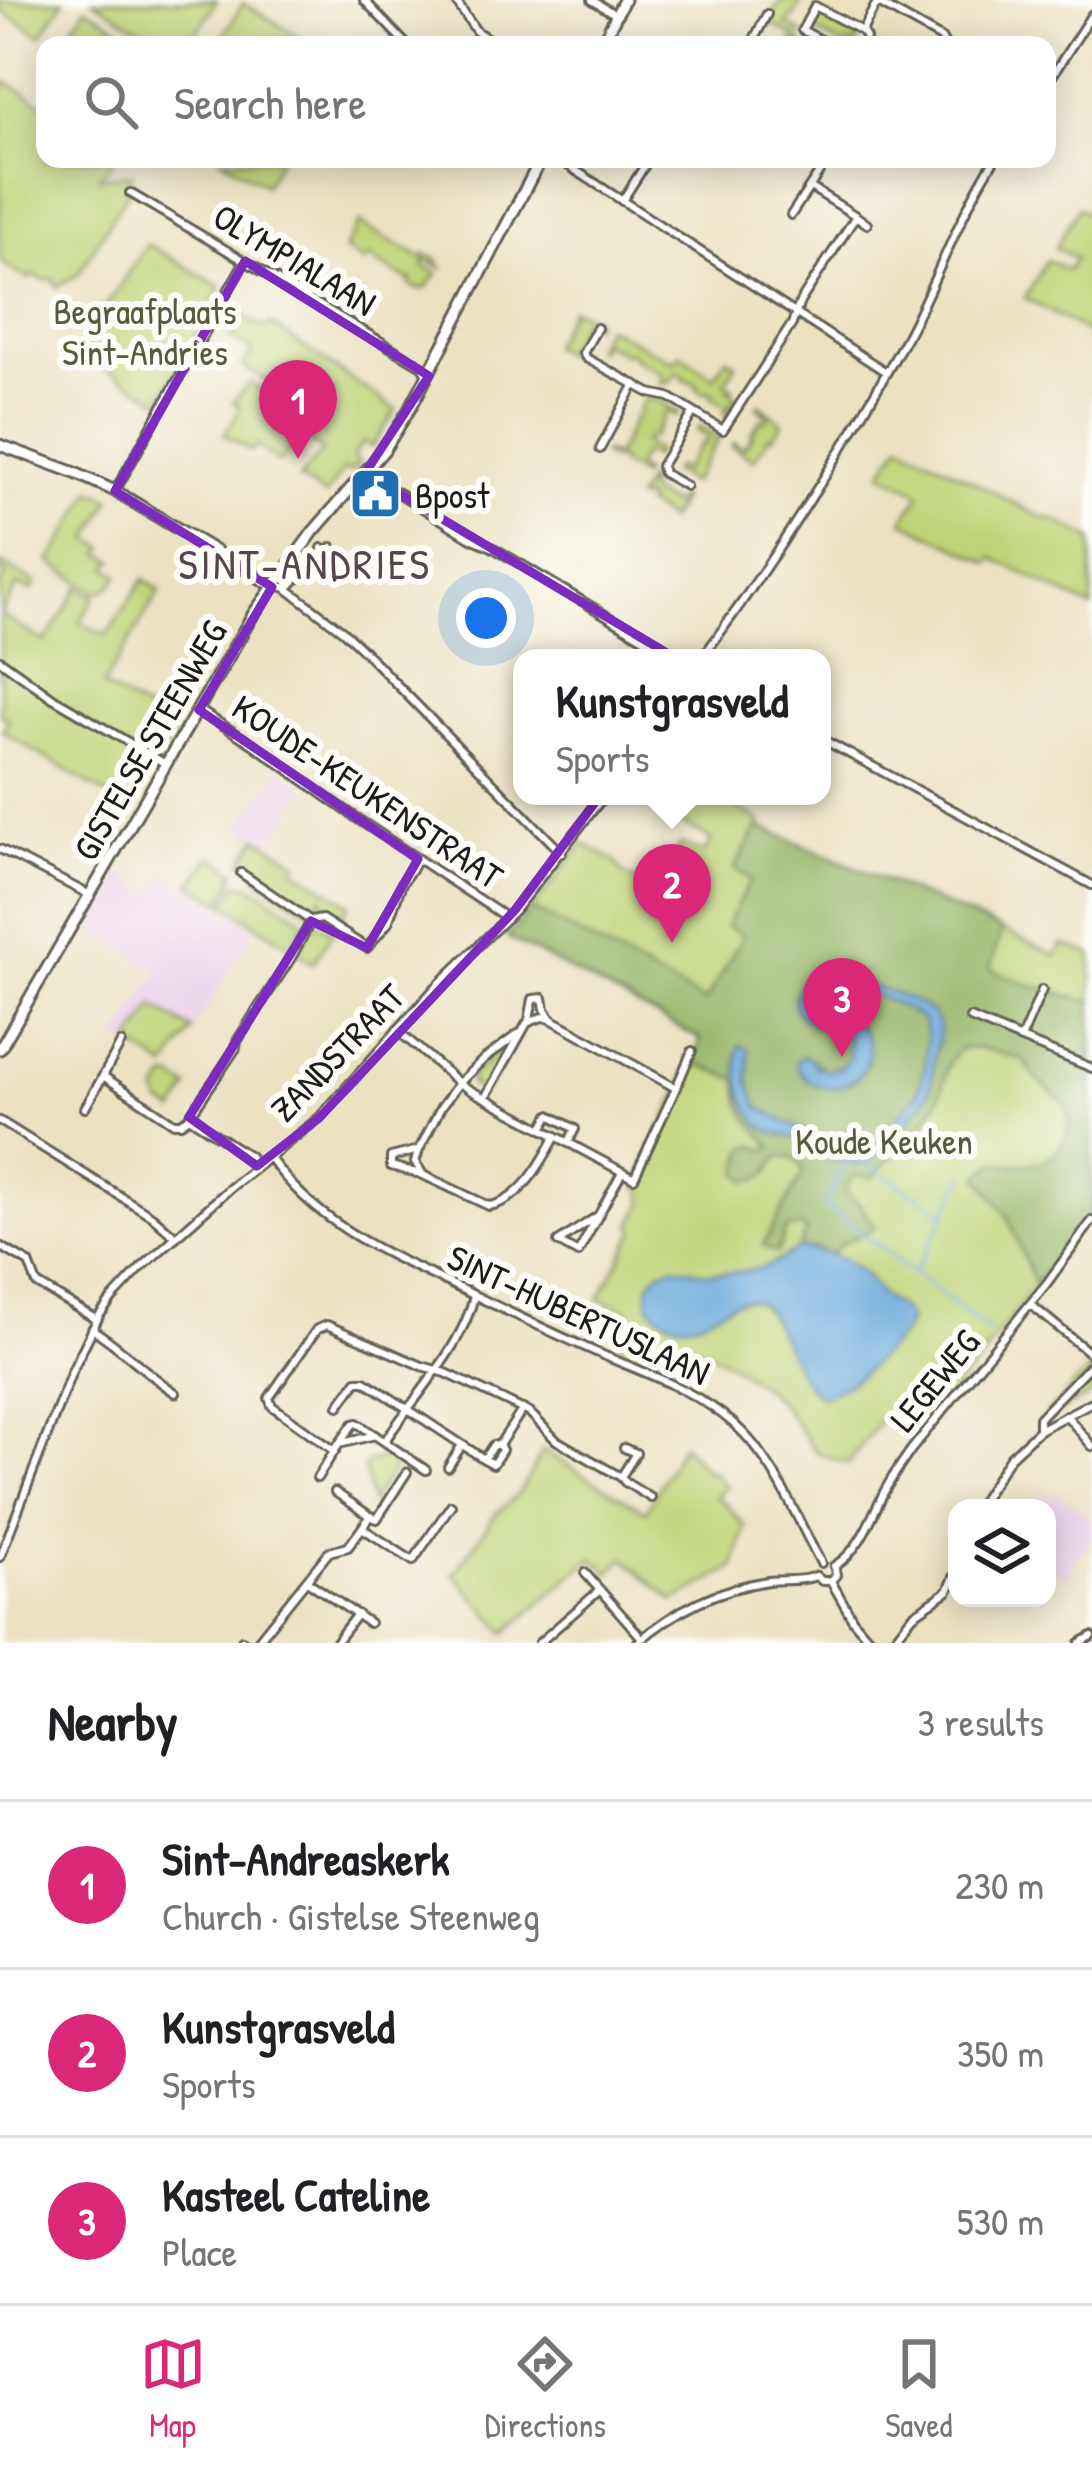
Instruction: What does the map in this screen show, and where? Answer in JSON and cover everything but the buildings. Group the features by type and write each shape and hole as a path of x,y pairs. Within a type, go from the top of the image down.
{"main road":[{"path":"606,36 624,0"},
{"name":"GISTELSE STEENWEG","path":"0,1049 254,613 279,586 296,554 384,450 536,168"},
{"path":"0,445 115,491 279,586"}],"street":[{"path":"364,0 399,36"},
{"path":"455,0 481,36"},
{"path":"592,0 616,15"},
{"path":"375,10 383,1"},
{"path":"862,31 880,2 938,36"},
{"path":"813,36 802,30 815,6 865,36"},
{"path":"756,36 767,14"},
{"path":"1056,70 1092,14"},
{"path":"572,168 886,372"},
{"path":"622,201 643,168"},
{"path":"791,214 822,168"},
{"path":"708,649 825,476 886,372 990,168"},
{"path":"810,187 867,224"},
{"name":"OLYMPIALAAN","path":"130,193 422,366 428,376"},
{"path":"597,328 584,356 723,430 856,216"},
{"path":"115,491 245,261"},
{"path":"600,449 635,384"},
{"path":"686,486 663,473 661,466 693,412"},
{"path":"366,472 662,649"},
{"path":"332,547 319,554 310,569 279,586 343,631 513,803"},
{"path":"296,554 310,569"},
{"path":"0,660 53,698 167,765"},
{"name":"KOUDE-KEUKENSTRAAT","path":"199,710 507,919"},
{"path":"831,744 1092,885"},
{"path":"515,805 562,853"},
{"name":"ZANDSTRAAT","path":"0,1557 55,1411 92,1329 125,1284 256,1166 319,1118 448,975 507,919 597,805"},
{"path":"0,849 90,895"},
{"path":"310,921 322,919 367,948 388,923 402,883 418,859"},
{"path":"241,873 310,921"},
{"path":"103,1076 174,1123 189,1118 310,921"},
{"path":"1021,1039 1042,990"},
{"path":"485,1098 529,1020 532,999 543,998 551,1019"},
{"path":"970,1018 1092,1068"},
{"path":"529,1020 551,1019 676,1088"},
{"path":"397,1030 459,1083 634,1178 692,1051"},
{"path":"424,1175 415,1162 418,1150 441,1107 475,1066 520,1032"},
{"path":"85,1108 121,1043"},
{"path":"542,1129 550,1115 575,1129 568,1143"},
{"path":"189,1118 249,1156 256,1166"},
{"path":"0,1120 152,1216 176,1237"},
{"path":"418,1150 391,1157 391,1166 424,1175 495,1207 533,1173 556,1136"},
{"name":"SINT-HUBERTUSLAAN","path":"269,1157 308,1202 344,1231 572,1342 681,1388 723,1414 771,1468 821,1563"},
{"path":"596,1217 558,1242 578,1253 622,1172"},
{"name":"LEGEWEG","path":"834,1566 857,1543 911,1450 1092,1221"},
{"path":"0,1246 29,1263 39,1286 97,1320"},
{"path":"385,1441 457,1336 473,1295"},
{"path":"1030,1304 1092,1359 1039,1418 1039,1430"},
{"path":"375,1435 337,1448 271,1405 269,1397 320,1327 331,1325 523,1409 556,1441 651,1498"},
{"path":"92,1329 176,1393"},
{"path":"340,1406 361,1380 484,1459 523,1409"},
{"path":"983,1499 1010,1457 1039,1430 1092,1402"},
{"path":"1066,1414 1092,1446"},
{"path":"317,1478 353,1424 426,1470"},
{"path":"448,1467 462,1445"},
{"path":"624,1448 646,1459"},
{"path":"621,1477 636,1453"},
{"path":"335,1492 376,1519 407,1472"},
{"path":"362,1528 413,1562 451,1505"},
{"path":"256,1643 329,1552 348,1547 370,1516"},
{"path":"816,1576 821,1563 830,1563 836,1575 831,1581"},
{"path":"585,1573 640,1641 683,1608 717,1593 816,1576"},
{"path":"816,1576 831,1581"},
{"path":"307,1581 369,1622"},
{"path":"831,1581 874,1643"},
{"path":"539,1643 600,1590"},
{"path":"891,1643 913,1615 948,1591"},
{"path":"334,1643 357,1614"},
{"path":"1080,1643 1092,1636"}],"highlighted area":[{"path":"245,261 429,376 365,473 694,669 515,910 319,1118 257,1166 189,1117 311,921 367,948 418,859 199,710 272,587 115,491"}],"shaded area":[{"path":"280,769 305,788 270,845 240,826"},
{"path":"118,872 152,894 166,873 256,929 168,1070 117,1038 158,971 85,926"},
{"path":"1054,1491 1092,1519 1092,1538 1066,1578 1056,1572 1056,1499 1036,1499 1040,1492 1049,1498"}],"green space":[{"path":"0,0 64,0 41,36 0,10"},
{"path":"93,0 217,0 195,36 151,36"},
{"path":"781,0 802,0 786,24 800,36 769,23"},
{"path":"243,3 298,36 223,36"},
{"path":"86,7 132,36 67,36"},
{"path":"817,16 858,36 824,36 813,30"},
{"path":"7,82 36,100 36,168 108,168 99,178 132,174 128,192 78,274 57,287 54,279 31,275 28,279 0,262 0,93"},
{"path":"237,168 275,168 265,185"},
{"path":"1078,208 1092,215 1092,335 1025,298 1047,260 1068,270 1075,258 1055,248"},
{"path":"359,223 422,258 425,254 438,260 444,268 425,260 423,266 438,273 425,289 414,288 412,280 371,256 364,262 344,250"},
{"name":"Begraafplaats Sint-Andries","path":"147,244 221,287 160,400 76,352"},
{"path":"572,308 595,320 593,325 583,320 567,350 574,359 551,346"},
{"name":"Begraafplaats Sint-Andries","path":"242,315 265,328 269,323 396,410 372,447 363,442 353,456 359,463 350,472 344,469 325,496 299,479 322,451 303,436 279,463 257,445 252,451 224,435 239,411 233,402 250,383 278,403 283,391 243,367 252,351 230,336"},
{"path":"606,326 674,362 680,354 714,377 727,358 736,364 725,383 737,396 724,416 727,407 677,372 663,384 663,374 628,351 625,354 602,342 598,350"},
{"path":"646,397 679,413 667,411 653,437 647,438 644,443 656,451 653,457 644,452 635,467 641,476 620,460 603,455 615,456"},
{"path":"759,404 783,423 754,460 732,446 743,448 761,419 768,416"},
{"path":"700,426 719,438 691,483 672,472 675,467 683,471 701,443 705,444 708,438 697,431"},
{"path":"901,443 1092,539 1092,608 993,558 989,563 903,521 920,493 882,473"},
{"path":"647,479 646,488 663,500 674,505 682,498 669,520 642,497 636,498"},
{"path":"93,490 111,499 90,539 105,548 101,554 114,560 108,568 119,575 110,587 96,592 50,562"},
{"path":"1,563 36,583 32,591 17,585 1,615 45,642 79,587 95,597 80,622 106,635 144,579 160,591 103,686 178,730 130,809 2,731 9,719 0,714 0,585 6,575 0,571"},
{"name":"Koude Keuken","path":"681,805 734,805 761,822 759,826 1057,956 1062,944 1092,954 1092,1209 913,1442 882,1418 848,1464 817,1453 783,1406 728,1362 692,1344 678,1376 618,1345 630,1317 627,1310 599,1299 635,1232 632,1224 644,1203 637,1187 701,1040 507,937 583,843 655,891 681,844 704,853 712,840 674,819"},
{"path":"758,826 1002,930 990,969 1092,1002 1088,1057 1092,1059 1092,1209 1038,1281 1034,1283 1007,1215 979,1176 995,1162 1042,1162 1058,1151 1070,1126 1066,1104 1037,1080 1023,1060 981,1048 959,1049 948,1065 938,1102 924,1123 894,1137 891,1158 873,1177 854,1175 844,1190 875,1228 841,1244 832,1254 798,1249 806,1231 786,1229 777,1253 763,1245 802,1175 802,1166 781,1156 761,1178 748,1181 739,1173 745,1149 753,1145 772,1148 744,1112 738,1080 690,1065 701,1039 507,937 532,909 705,1002 743,936 726,926 751,879 734,869"},
{"path":"258,837 298,863 295,869 350,904 338,924 333,921 342,915 322,901 323,894 313,914 259,879 243,861"},
{"path":"212,856 236,872 221,902 191,884"},
{"path":"238,884 250,885 303,919 291,947 225,904"},
{"path":"318,923 333,932 313,963 298,953"},
{"path":"154,1007 192,1030 167,1068 130,1044"},
{"path":"500,1052 504,1057 487,1088 471,1085 470,1076"},
{"path":"166,1079 189,1088 175,1112 160,1102 158,1092"},
{"path":"1092,1367 1092,1395 1049,1416 1048,1413"},
{"path":"682,1444 727,1487 715,1497 745,1526 734,1568 674,1601 624,1558 610,1573 592,1558 506,1633 454,1574 494,1516 519,1493 543,1451 646,1511"},
{"path":"392,1457 398,1462 371,1503 364,1467"}],"water":[{"path":"811,973 897,995 927,1009 937,1021 929,1092 867,1164 837,1162 807,1141 769,1131 753,1116 742,1092 737,1067 740,1045 749,1050 749,1080 758,1107 821,1145 854,1158 868,1154 917,1094 925,1066 923,1020 849,988 806,991 807,1002 852,1019 867,1041 869,1057 852,1081 838,1087 808,1080 796,1065 804,1056 817,1063 818,1069 829,1071 842,1068 850,1059 848,1039 839,1027 814,1024 795,1009 798,989"},
{"path":"798,1249 832,1255 855,1266 909,1321 900,1337 865,1371 823,1397 803,1378 771,1318 754,1301 734,1303 691,1323 666,1319 649,1303 651,1282 663,1270 751,1270"}],"waterway":[{"path":"845,1164 824,1204 990,1332"},
{"path":"867,1164 943,1212"},
{"path":"914,1274 965,1175"}],"place":[{"name":"Sint-Andreaskerk","path":"298,459"},
{"name":"Bpost","path":"376,494"},
{"name":"Kunstgrasveld","path":"672,943"},
{"name":"Kasteel Cateline","path":"842,1057"}],"district":[{"name":"SINT-ANDRIES","path":"305,563"}]}
